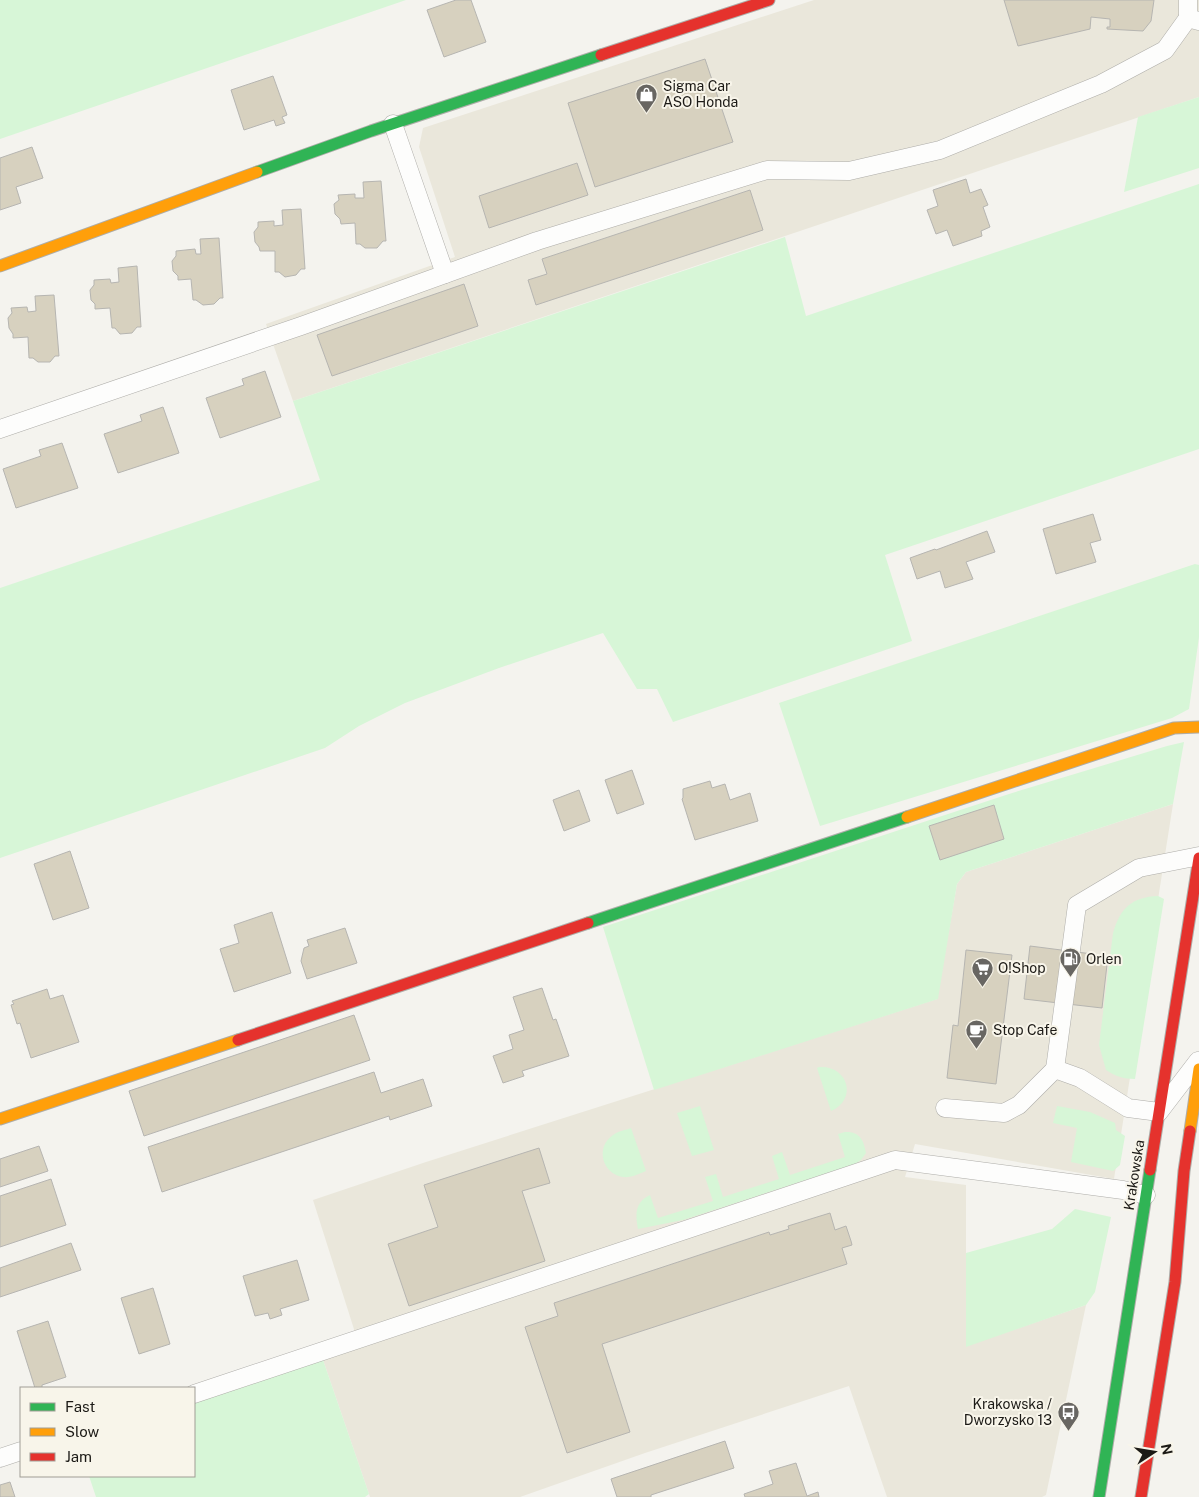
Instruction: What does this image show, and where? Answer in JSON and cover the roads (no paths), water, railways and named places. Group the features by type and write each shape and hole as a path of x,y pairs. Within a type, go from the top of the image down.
{"street":[{"path":"0,266 393,124 769,0"},
{"path":"0,1119 1174,728 1199,726"},
{"name":"Krakowska","path":"1099,1497 1199,857"},
{"path":"1141,1497 1175,1282 1184,1171 1199,1069"}],"lane":[{"path":"0,429 301,326 537,241 767,170 849,171 940,150 1101,84 1165,50 1193,19 1188,0"},
{"path":"393,124 445,274"},
{"path":"945,1108 1004,1113 1018,1105 1055,1068 1077,905 1139,868 1199,857"},
{"path":"1055,1068 1080,1078 1128,1108 1159,1112 1199,1060"},
{"path":"195,1394 895,1160 1146,1195"},
{"path":"0,1458 20,1451"}],"place":[{"name":"Sigma Car ASO Honda","path":"647,113"},
{"name":"Orlen","path":"1070,978"},
{"name":"O!Shop","path":"982,987"},
{"name":"Stop Cafe","path":"977,1049"},
{"name":"Krakowska / Dworzysko 13","path":"1068,1431"}]}
